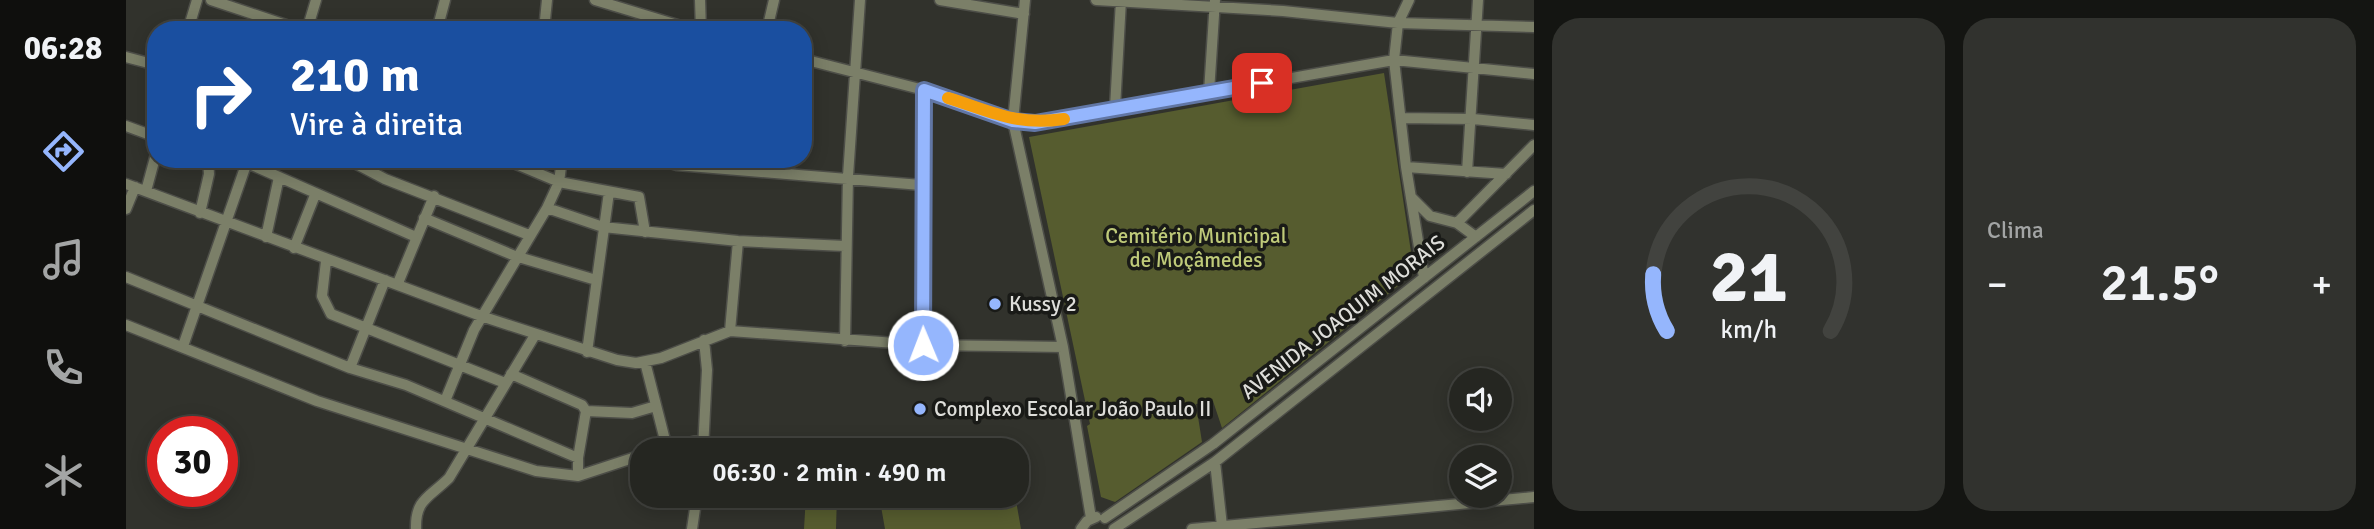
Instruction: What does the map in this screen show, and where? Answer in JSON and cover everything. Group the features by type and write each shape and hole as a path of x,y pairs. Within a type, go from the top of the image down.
{"street":[{"path":"191,21 197,0"},
{"path":"211,0 273,21"},
{"path":"249,13 252,0"},
{"path":"310,21 316,0"},
{"path":"439,21 445,0"},
{"path":"545,21 547,0"},
{"path":"595,0 664,21"},
{"path":"700,0 701,21"},
{"path":"769,21 774,0"},
{"path":"845,341 848,176 860,0"},
{"path":"940,0 1024,14"},
{"path":"1025,0 1013,121 1063,347 1091,518"},
{"path":"1096,0 1283,5 1398,23 1534,27"},
{"path":"1409,0 1398,23 1394,60 1406,167 1424,278"},
{"path":"1467,172 1473,119 1478,0"},
{"path":"1115,108 1121,1"},
{"path":"1209,92 1215,4"},
{"path":"126,57 147,63"},
{"path":"812,62 924,90 1013,121 1045,122 1394,60 1534,74"},
{"path":"923,345 921,185 924,90"},
{"path":"1401,118 1473,119 1534,125"},
{"path":"126,126 147,134"},
{"path":"1457,223 1534,145"},
{"path":"1406,167 1506,174"},
{"path":"126,209 148,168"},
{"path":"200,213 209,168"},
{"path":"183,346 228,222 242,168"},
{"path":"260,168 315,195 416,237"},
{"path":"363,168 385,180 434,196 529,235"},
{"path":"526,168 559,182 641,198 645,232"},
{"path":"445,401 481,316 547,208 559,182 561,168"},
{"path":"765,168 921,185"},
{"path":"266,237 279,177"},
{"path":"136,187 327,261 398,283 535,335 617,360 645,362 730,331 923,345 1063,347"},
{"name":"AVENIDA JOAQUIM MORAIS","path":"1105,518 1213,444 1534,191"},
{"path":"587,352 608,192"},
{"path":"294,248 315,195"},
{"path":"398,283 434,196"},
{"path":"1410,196 1430,216 1457,223 1476,237"},
{"path":"547,208 603,228 738,242 845,246"},
{"name":"AVENIDA JOAQUIM MORAIS","path":"1114,529 1215,462 1534,209"},
{"path":"424,218 515,257 596,280"},
{"path":"730,331 738,242"},
{"path":"327,261 322,296 326,308 340,320 461,367 508,378 579,402 586,411 578,458 578,476"},
{"path":"126,277 350,368 406,385 578,458"},
{"path":"350,368 385,280"},
{"path":"126,325 317,401 536,471 578,476 630,459"},
{"path":"416,529 417,509 421,501 432,495 449,478 535,335"},
{"path":"704,340 707,370 704,438"},
{"path":"645,362 662,438"},
{"path":"586,411 632,413 656,406"},
{"path":"1215,462 1222,526"},
{"path":"1192,529 1534,497"},
{"path":"692,529 695,508"},
{"path":"1081,529 1091,518 1105,518 1114,529"}],"green space":[{"name":"Cemitério Municipal de Moçâmedes","path":"1384,73 1411,252 1414,251 1414,273 1222,428 1213,401 1196,404 1202,442 1115,502 1101,497 1087,426 1090,424 1029,137"},
{"path":"805,508 837,508 836,529 804,529"},
{"path":"881,508 1017,508 1021,529 885,529"}],"slow traffic":[{"path":"948,98 1013,121 1035,123 1064,119"}],"place":[{"name":"Kussy 2","path":"995,304"},
{"name":"Complexo Escolar João Paulo II","path":"920,409"}],"route":[{"path":"923,345 921,173 924,90 991,111 1013,121 1035,123 1262,83"}]}
